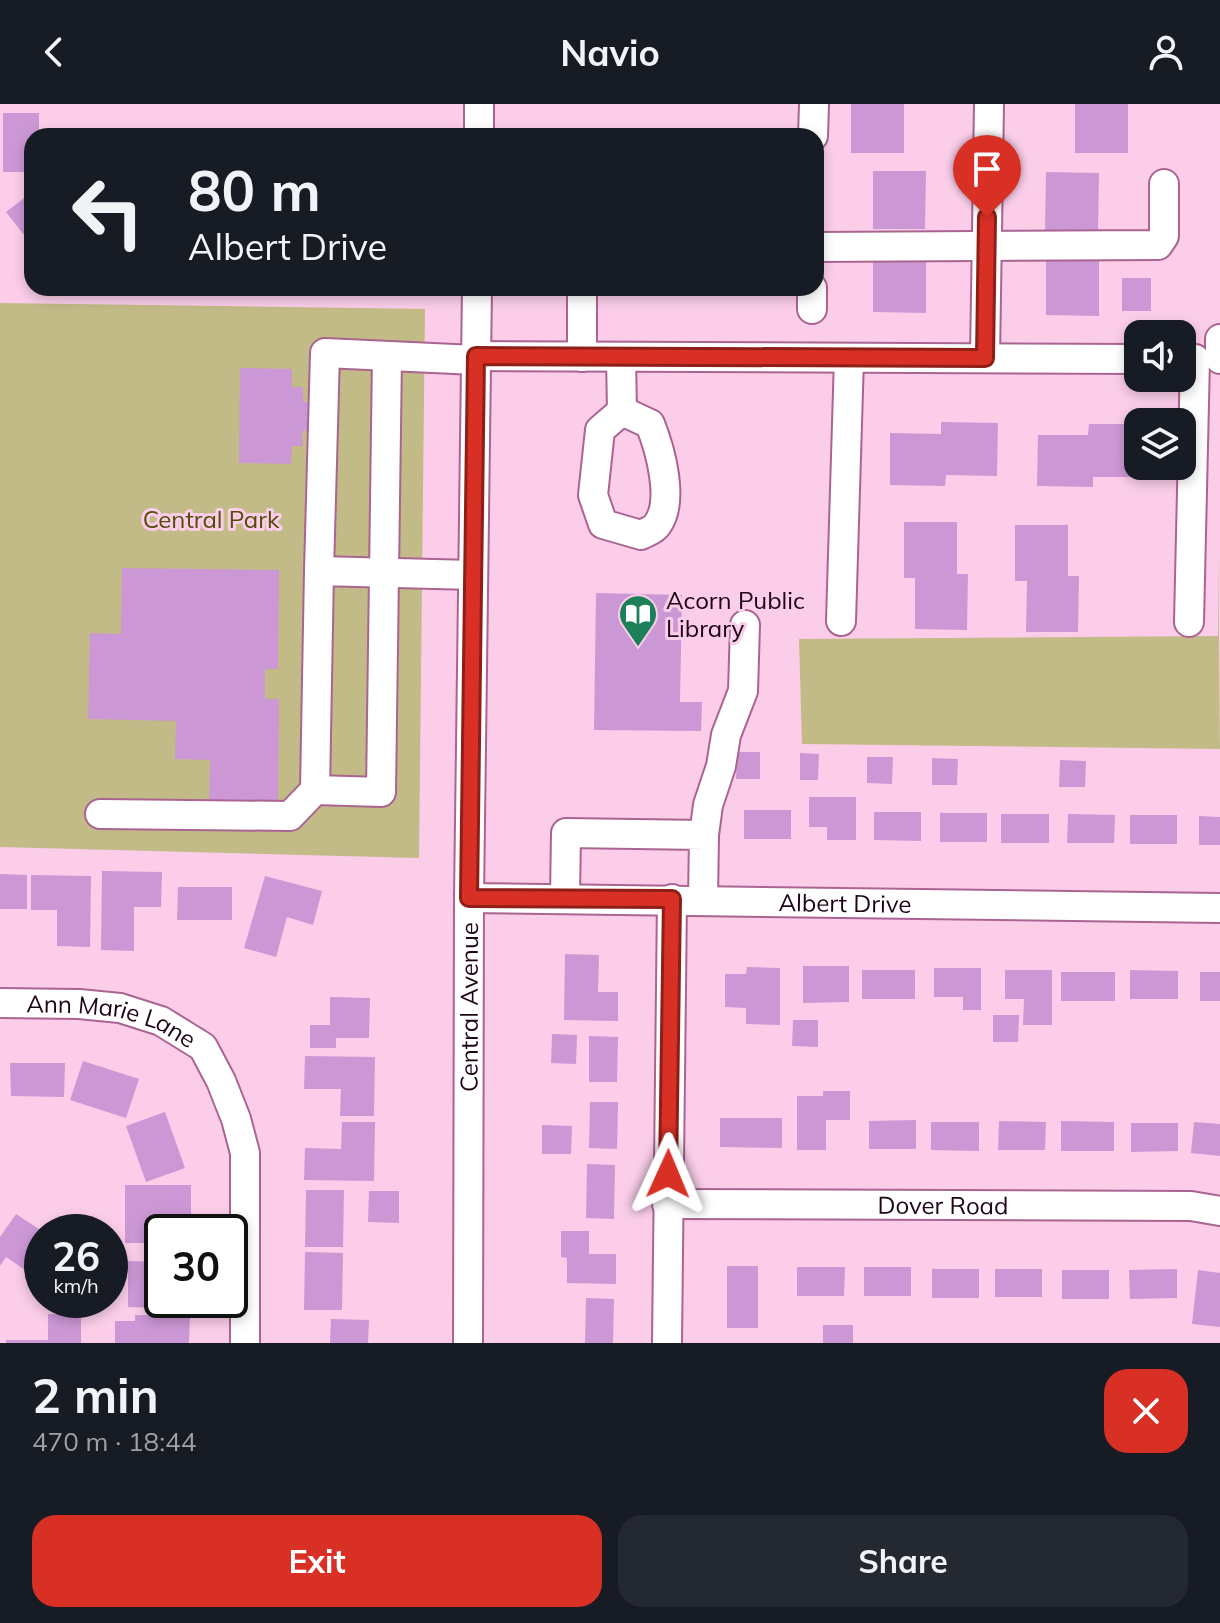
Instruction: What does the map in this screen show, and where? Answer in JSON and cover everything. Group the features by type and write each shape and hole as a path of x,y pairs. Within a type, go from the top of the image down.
{"street":[{"path":"479,104 479,128"},
{"path":"813,128 814,104"},
{"path":"985,358 989,104"},
{"path":"824,247 1158,245 1164,236 1164,184"},
{"name":"Central Avenue","path":"468,1343 469,898 477,296"},
{"path":"582,296 582,357"},
{"path":"1189,622 1204,359 1220,339"},
{"path":"100,814 290,816 315,790 325,353 476,358 1124,359"},
{"path":"315,790 381,792 387,356"},
{"path":"621,357 622,411"},
{"path":"841,621 849,358"},
{"path":"319,571 473,575"},
{"path":"703,900 704,835 708,805 721,766 726,735 743,691 745,625"},
{"path":"565,898 566,833 704,835"},
{"name":"Albert Drive","path":"469,898 1220,908"},
{"path":"667,1343 672,899"},
{"name":"Ann Marie Lane","path":"0,1003 120,1008 161,1021 203,1047 221,1081 245,1153 245,1343"},
{"name":"Dover Road","path":"667,1204 1191,1206 1220,1211"}],"green space":[{"name":"Central Park","path":"0,303 425,309 419,858 0,847"},
{"path":"1218,548 1220,749 802,744 799,639 1218,636"}],"building":[{"path":"851,104 904,104 904,153 851,153"},
{"path":"1075,104 1128,104 1128,153 1075,153"},
{"path":"3,113 39,113 39,128 24,128 24,172 3,172"},
{"path":"873,171 926,171 925,229 873,229"},
{"path":"1046,172 1099,173 1098,231 1045,230"},
{"path":"24,198 24,235 6,212"},
{"path":"873,254 926,255 926,313 873,312"},
{"path":"1046,257 1099,257 1099,316 1046,315"},
{"path":"1122,278 1151,278 1151,311 1122,311"},
{"path":"240,368 292,369 292,387 303,387 303,402 311,402 310,431 302,431 303,446 292,446 291,464 239,463"},
{"path":"941,422 998,423 997,476 946,475 945,486 890,485 890,433 941,434"},
{"path":"1089,424 1124,424 1124,477 1093,477 1093,487 1037,486 1038,435 1088,435"},
{"path":"904,522 957,522 957,574 968,574 967,630 915,629 915,578 904,578"},
{"path":"1015,525 1068,525 1068,576 1079,576 1078,632 1026,632 1027,581 1015,581"},
{"path":"122,568 279,570 278,669 265,669 265,699 279,699 278,803 209,803 210,760 175,759 176,721 88,719 90,633 121,634"},
{"name":"Acorn Public Library","path":"596,593 682,595 680,702 702,702 701,731 594,730"},
{"path":"737,752 760,752 760,779 736,779"},
{"path":"800,753 819,754 818,780 800,780"},
{"path":"867,757 893,757 892,784 867,783"},
{"path":"932,758 958,759 957,785 932,785"},
{"path":"1060,760 1086,761 1085,787 1059,787"},
{"path":"809,797 856,797 856,840 827,840 827,827 809,827"},
{"path":"744,810 791,810 791,839 744,839"},
{"path":"874,812 921,812 921,841 874,840"},
{"path":"940,813 987,813 987,842 940,842"},
{"path":"1001,814 1049,814 1049,843 1001,843"},
{"path":"1068,814 1115,815 1114,843 1067,843"},
{"path":"1130,815 1177,815 1177,844 1130,844"},
{"path":"1199,816 1220,817 1220,845 1199,845"},
{"path":"102,871 162,872 161,907 134,907 134,951 101,950"},
{"path":"0,874 27,875 27,909 0,909"},
{"path":"31,875 91,876 90,947 57,946 57,910 31,910"},
{"path":"265,876 322,891 313,925 287,917 276,957 244,948"},
{"path":"178,887 232,887 232,920 177,920"},
{"path":"565,954 599,955 598,992 618,992 618,1021 564,1020"},
{"path":"803,966 849,966 849,1002 803,1003"},
{"path":"747,967 780,968 780,1025 746,1024 746,1008 725,1007 725,974 746,974"},
{"path":"934,968 981,968 981,1010 963,1010 963,997 934,997"},
{"path":"862,970 915,970 915,999 862,999"},
{"path":"1005,970 1052,970 1052,1025 1023,1025 1024,999 1005,999"},
{"path":"1130,970 1178,971 1178,999 1130,999"},
{"path":"1061,972 1115,972 1115,1001 1061,1001"},
{"path":"1200,972 1220,972 1220,1001 1200,1001"},
{"path":"330,997 370,998 369,1038 336,1038 336,1048 310,1048 310,1025 330,1025"},
{"path":"993,1015 1019,1015 1018,1042 993,1042"},
{"path":"793,1020 818,1020 818,1047 792,1046"},
{"path":"552,1034 577,1035 576,1064 551,1063"},
{"path":"589,1036 618,1037 617,1082 589,1082"},
{"path":"305,1056 375,1057 374,1116 340,1116 341,1089 304,1089"},
{"path":"83,1061 139,1079 126,1118 70,1100"},
{"path":"10,1063 65,1063 64,1097 11,1096"},
{"path":"823,1091 850,1091 850,1120 826,1120 826,1150 797,1150 797,1096 823,1096"},
{"path":"590,1102 618,1102 617,1149 589,1148"},
{"path":"165,1112 185,1168 146,1182 126,1126"},
{"path":"720,1118 782,1118 782,1148 720,1147"},
{"path":"916,1120 916,1149 869,1149 869,1121"},
{"path":"999,1121 1046,1122 1045,1150 998,1150"},
{"path":"1061,1121 1114,1122 1114,1151 1061,1151"},
{"path":"342,1122 375,1122 374,1181 304,1180 305,1148 341,1149"},
{"path":"931,1122 979,1122 979,1151 931,1150"},
{"path":"1194,1122 1220,1124 1220,1156 1191,1153"},
{"path":"1131,1123 1178,1123 1178,1151 1131,1152"},
{"path":"542,1125 572,1126 571,1154 542,1154"},
{"path":"587,1164 615,1165 614,1219 586,1218"},
{"path":"125,1185 191,1185 191,1214 144,1214 144,1243 128,1243 128,1214 125,1214"},
{"path":"306,1190 344,1190 343,1247 305,1247"},
{"path":"369,1191 399,1191 399,1223 368,1222"},
{"path":"16,1214 24,1219 24,1269 6,1257 0,1266 0,1237"},
{"path":"561,1231 589,1231 589,1254 616,1254 616,1284 567,1283 567,1258 561,1257"},
{"path":"305,1252 343,1253 342,1310 304,1310"},
{"path":"128,1261 144,1261 144,1307 128,1307"},
{"path":"727,1266 758,1266 758,1328 727,1328"},
{"path":"797,1267 845,1267 844,1296 797,1296"},
{"path":"864,1267 911,1267 911,1296 864,1296"},
{"path":"932,1269 979,1269 979,1298 932,1298"},
{"path":"995,1269 1042,1269 1042,1297 995,1297"},
{"path":"1177,1269 1177,1298 1130,1299 1129,1270"},
{"path":"1062,1270 1109,1270 1109,1299 1062,1299"},
{"path":"1198,1270 1220,1273 1220,1327 1192,1324"},
{"path":"586,1298 614,1299 613,1343 585,1343"},
{"path":"135,1315 144,1315 144,1318 190,1318 189,1343 115,1343 115,1321 135,1321"},
{"path":"48,1318 81,1318 81,1343 6,1343 6,1340 48,1340"},
{"path":"331,1319 369,1320 368,1343 330,1343"},
{"path":"823,1325 853,1325 853,1343 823,1343"}],"place":[{"name":"Acorn Public Library","path":"638,648"}],"route":[{"path":"668,1174 672,899 469,898 476,356 985,358 987,217"}]}
